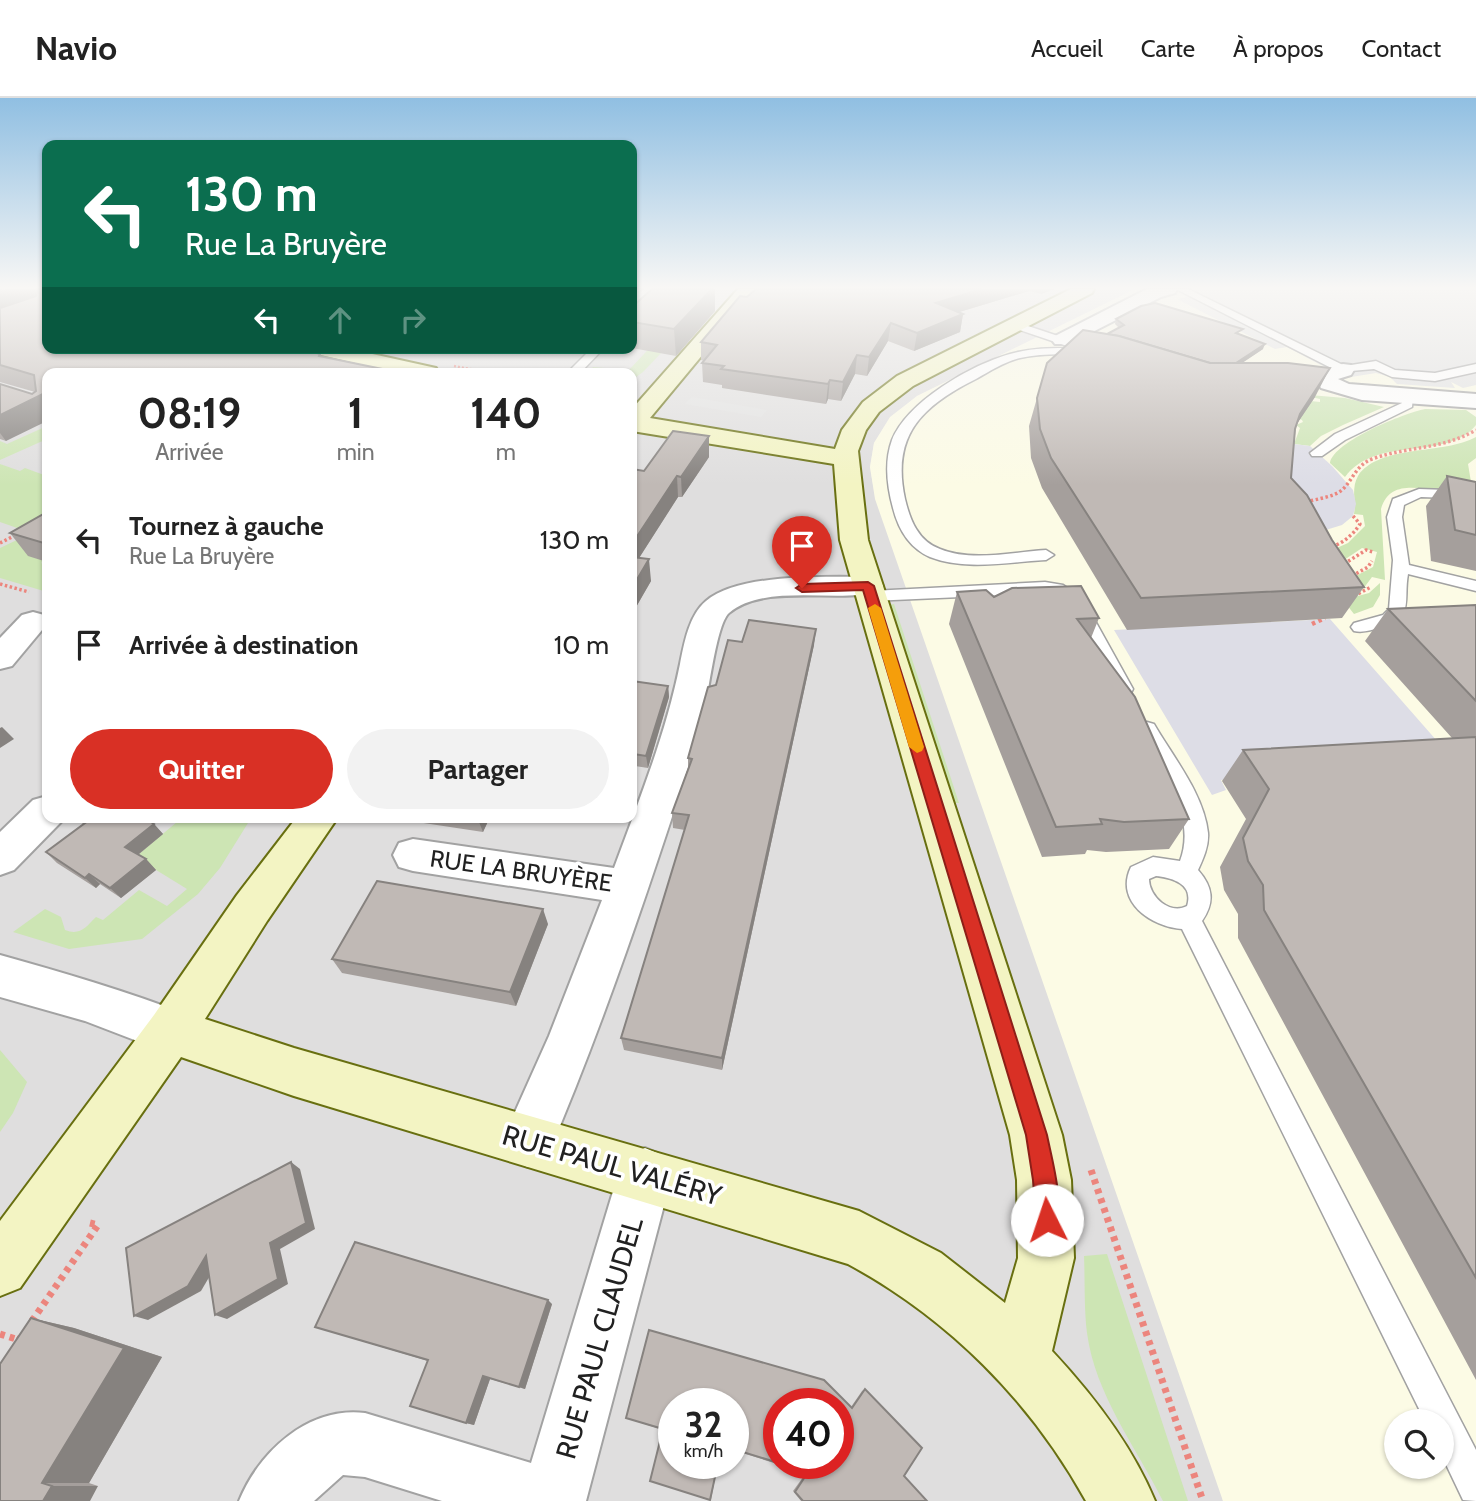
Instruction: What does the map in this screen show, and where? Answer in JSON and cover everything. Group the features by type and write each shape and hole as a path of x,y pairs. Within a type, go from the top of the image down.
{"street":[{"path":"348,354 406,368"},
{"path":"637,415 689,354"},
{"path":"959,354 893,389 863,417 847,452 855,540 869,591 1036,1135 1044,1180 1046,1258 1020,1360"},
{"path":"1335,382 1407,397 1476,401"},
{"path":"637,416 847,452"},
{"name":"RUE LA BRUYÈRE","path":"528,1141 606,954 689,711 710,614 725,602 750,594 802,588 869,591"},
{"path":"0,658 34,608"},
{"path":"0,858 42,816"},
{"path":"0,1268 171,1031 252,908 314,823"},
{"name":"RUE LA BRUYÈRE","path":"413,855 628,887"},
{"path":"0,976 85,1000 171,1031"},
{"name":"RUE PAUL VALÉRY","path":"171,1031 294,1072 859,1239 930,1279 1020,1360 1079,1434 1122,1501"},
{"name":"RUE PAUL CLAUDEL","path":"272,1501 294,1473 314,1457 341,1443 365,1445 550,1501 645,1175"}],"lane":[{"path":"578,368 592,354"},
{"path":"1023,354 951,385 929,400 906,425 895,444 894,489 911,535 926,549 950,557 1046,555"},
{"path":"1313,354 1320,358 1335,382 1376,365 1392,373 1435,377 1476,368"},
{"path":"1307,369 1320,364 1320,358"},
{"path":"1317,453 1352,429 1398,411 1408,404 1407,397"},
{"path":"1360,627 1402,616 1397,583 1402,557 1394,509 1398,502 1419,493 1476,495"},
{"path":"1401,568 1476,586"},
{"path":"869,591 1045,587 1057,589 1077,603 1191,809 1197,834 1195,851 1185,874"},
{"path":"1153,866 1164,866 1185,874 1200,890 1202,899 1202,907 1188,918 1157,912 1148,906 1137,889 1139,874 1153,866"},
{"path":"1188,918 1476,1487"}],"path":[{"path":"1301,508 1306,502 1341,491 1359,467 1369,460 1396,452 1455,442 1476,430"},
{"path":"1325,550 1345,541 1356,530 1360,524 1353,516"},
{"path":"0,543 24,532"},
{"path":"1343,564 1366,550 1373,552 1368,567 1345,578"},
{"path":"0,584 34,608"},
{"path":"1312,624 1325,617"},
{"path":"1091,1169 1203,1501"}],"shaded area":[{"path":"0,354 1002,354 917,396 902,409 1163,354 1476,354 1476,1501 1224,1501 1222,1498 1223,1501 0,1501","holes":["886,424 875,496 870,467 874,443"]},
{"path":"1002,354 1476,354 1476,1501 1223,1501 875,499 870,467 874,443 890,417 917,396"},
{"path":"1301,354 1476,354 1476,385 1463,388 1451,382 1455,388 1397,384 1390,377 1376,373 1345,378"},
{"path":"692,397 767,410 761,417 685,404"},
{"path":"1294,444 1310,446 1353,490 1356,504 1353,516 1342,525 1316,533 1269,492"},
{"path":"1330,619 1466,774 1443,764 1221,780 1226,790 1212,795 1114,630"}],"green space":[{"path":"644,354 660,354 637,376 637,368 631,368"},
{"path":"1298,394 1345,398 1384,407 1321,436 1310,446 1294,444 1300,428 1296,425 1303,422 1302,420 1268,408 1301,400 1320,402 1320,399"},
{"path":"1425,409 1466,410 1476,417 1476,425 1463,436 1448,443 1375,456 1359,464 1345,477 1330,463 1334,455 1357,437 1387,422"},
{"path":"42,428 42,441 0,460 0,441 7,444"},
{"path":"1476,437 1476,458 1468,464 1471,482 1450,490 1400,489 1392,492 1386,499 1381,509 1385,580 1372,577 1363,589 1356,592 1348,580 1373,567 1377,552 1362,548 1344,560 1330,551 1348,543 1365,526 1363,515 1354,514 1354,490 1358,476 1368,466 1396,454 1463,443"},
{"path":"0,464 42,474 42,518 20,529 0,522"},
{"path":"38,530 42,550 42,591 0,578 0,548"},
{"path":"1380,583 1380,595 1373,607 1354,614 1343,600 1369,593"},
{"path":"894,604 959,803 952,803 888,605"},
{"path":"176,823 248,823 220,868 198,894 142,939 69,949 13,932 45,909 61,917 65,930 75,932 86,927 96,917 103,920 139,890 167,906 187,889 135,857"},
{"path":"0,1050 27,1082 13,1113 0,1132"},
{"path":"1107,1254 1188,1501 1163,1501 1107,1399 1091,1356 1087,1333 1084,1256"}],"building":[{"path":"0,354 320,354 378,368 42,368 42,394 0,415 0,384 32,394 36,391 34,375 0,365"},
{"path":"709,354 871,354 869,357 857,355 843,382 830,380 828,384 721,369 724,366 702,363"},
{"path":"1056,354 1181,354 1210,363 1288,363 1330,368 1300,414 1295,429 1291,478 1307,495 1332,540 1364,587 1141,598 1051,458 1040,429 1037,398 1047,363"},
{"path":"1181,354 1249,354 1236,363 1210,363"},
{"path":"673,431 709,436 681,477 677,476 637,536 637,470 644,471"},
{"path":"1447,476 1476,482 1476,535 1455,530"},
{"path":"42,515 42,543 10,533"},
{"path":"637,558 649,559 637,579"},
{"path":"1081,586 1099,618 1077,619 1135,697 1189,819 1124,822 1100,819 1102,824 1056,827 957,592 986,590 994,597 1012,588"},
{"path":"1476,605 1476,701 1388,609"},
{"path":"749,620 816,629 722,1058 621,1038 689,815 672,813 692,759 688,758 708,687 716,685 728,640 742,642"},
{"path":"637,682 668,686 646,756 637,755"},
{"path":"1476,737 1476,1278 1264,910 1263,885 1248,861 1243,838 1269,789 1243,750"},
{"path":"85,823 154,824 125,847 146,859 110,888 89,874 85,878 46,852"},
{"path":"377,881 543,909 510,992 332,959"},
{"path":"291,1162 306,1223 270,1243 278,1279 215,1315 206,1256 188,1286 134,1316 126,1248"},
{"path":"355,1242 548,1300 519,1387 483,1376 466,1423 410,1406 428,1360 315,1327"},
{"path":"31,1318 124,1348 42,1483 52,1486 43,1501 0,1501 0,1364"},
{"path":"649,1330 824,1380 832,1388 763,1388 763,1458 749,1454 749,1388 658,1388 658,1428 626,1418"},
{"path":"865,1389 922,1448 904,1476 927,1501 803,1501 795,1492 803,1479 854,1479 854,1405"},
{"path":"658,1449 658,1479 715,1479 710,1500 650,1481"}],"slow traffic":[{"path":"875,608 917,747"}],"route":[{"path":"802,588 868,586 1036,1135 1044,1180 1047,1220"}]}
